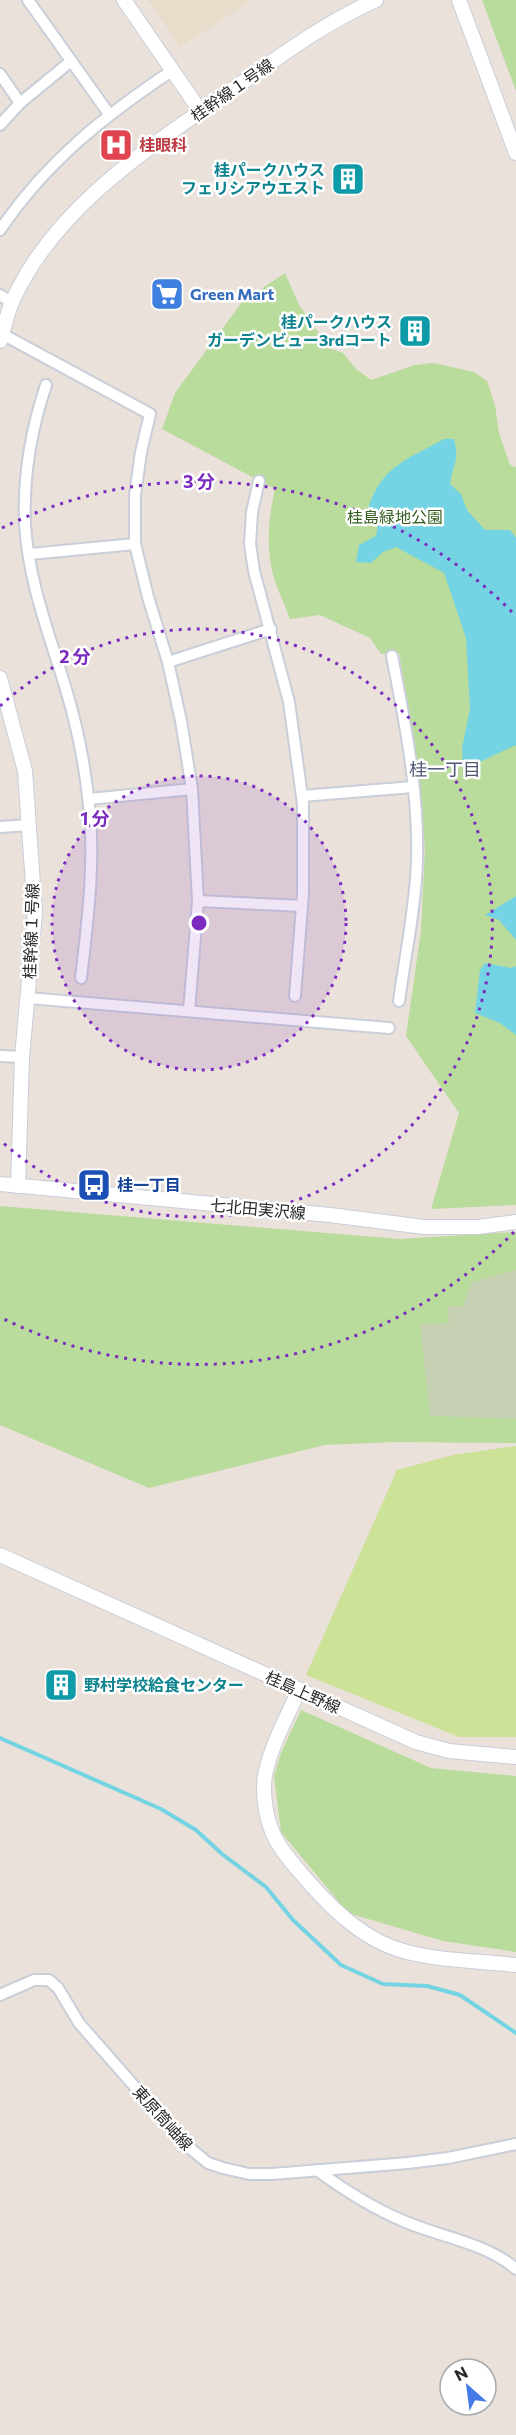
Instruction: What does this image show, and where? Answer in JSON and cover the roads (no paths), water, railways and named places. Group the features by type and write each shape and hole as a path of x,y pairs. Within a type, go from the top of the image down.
{"street":[{"path":"28,0 109,114"},
{"path":"124,0 201,112"},
{"name":"桂幹線１号線","path":"1,338 6,299 65,223 111,176 313,33 376,0"},
{"path":"459,0 516,153"},
{"path":"0,125 20,103 70,62"},
{"path":"0,230 57,160 109,114 172,70"},
{"path":"0,74 20,103"},
{"path":"1,338 150,414 141,452 135,495 135,544 168,662 181,721 192,789 197,838 198,901 189,1011"},
{"path":"46,385 34,420 28,459 25,525 36,587 74,719 89,799 90,895 81,978"},
{"path":"259,481 252,512 250,544 254,571 289,702 302,796 304,860 295,996"},
{"path":"30,555 135,544"},
{"path":"168,662 271,628"},
{"path":"392,656 413,787 417,864 399,1001"},
{"name":"桂幹線１号線","path":"0,678 25,771 35,913 22,1057 18,1186"},
{"path":"302,796 413,787"},
{"path":"89,799 192,789"},
{"path":"0,827 29,825"},
{"path":"198,901 302,906"},
{"path":"28,998 389,1028"},
{"path":"0,1056 22,1057"},
{"name":"七北田実沢線","path":"0,1184 330,1215 424,1227 478,1227 516,1222"},
{"name":"桂島上野線","path":"0,1555 416,1742 449,1751 516,1757"},
{"path":"299,1690 273,1748 265,1776 265,1803 269,1821 275,1838 287,1856 342,1917 382,1943 407,1952 516,1965"},
{"name":"東原筒岫線","path":"0,1995 34,1980 49,1980 58,1988 79,2023 101,2049 185,2144 208,2163 249,2174 317,2170 408,2163 516,2144"},
{"path":"317,2170 343,2189 404,2221 494,2254 516,2269"}],"water":[{"path":"444,439 454,439 456,458 450,484 461,494 467,510 485,530 510,530 516,538 516,745 463,770 462,748 470,709 466,638 444,573 396,547 383,552 371,563 356,562 359,545 376,536 378,524 367,513 379,485 396,467"},
{"path":"516,896 516,940 499,920 485,915"},
{"path":"485,963 511,968 516,966 516,1035 500,1023 475,1013 480,970"}],"waterway":[{"path":"0,1738 161,1809 196,1830 222,1854 266,1887 293,1920 341,1965 383,1984 427,1986 460,1995 516,2033"}],"place":[{"name":"桂眼科","path":"116,145"},
{"name":"桂パークハウス フェリシアウエスト","path":"348,179"},
{"name":"Green Mart","path":"167,294"},
{"name":"桂パークハウス ガーデンビュー3rdコート","path":"415,331"},
{"name":"桂一丁目","path":"94,1185"},
{"name":"野村学校給食センター","path":"61,1685"}],"district":[{"name":"桂一丁目","path":"445,770"}],"park label":[{"name":"桂島緑地公園","path":"395,517"}]}
